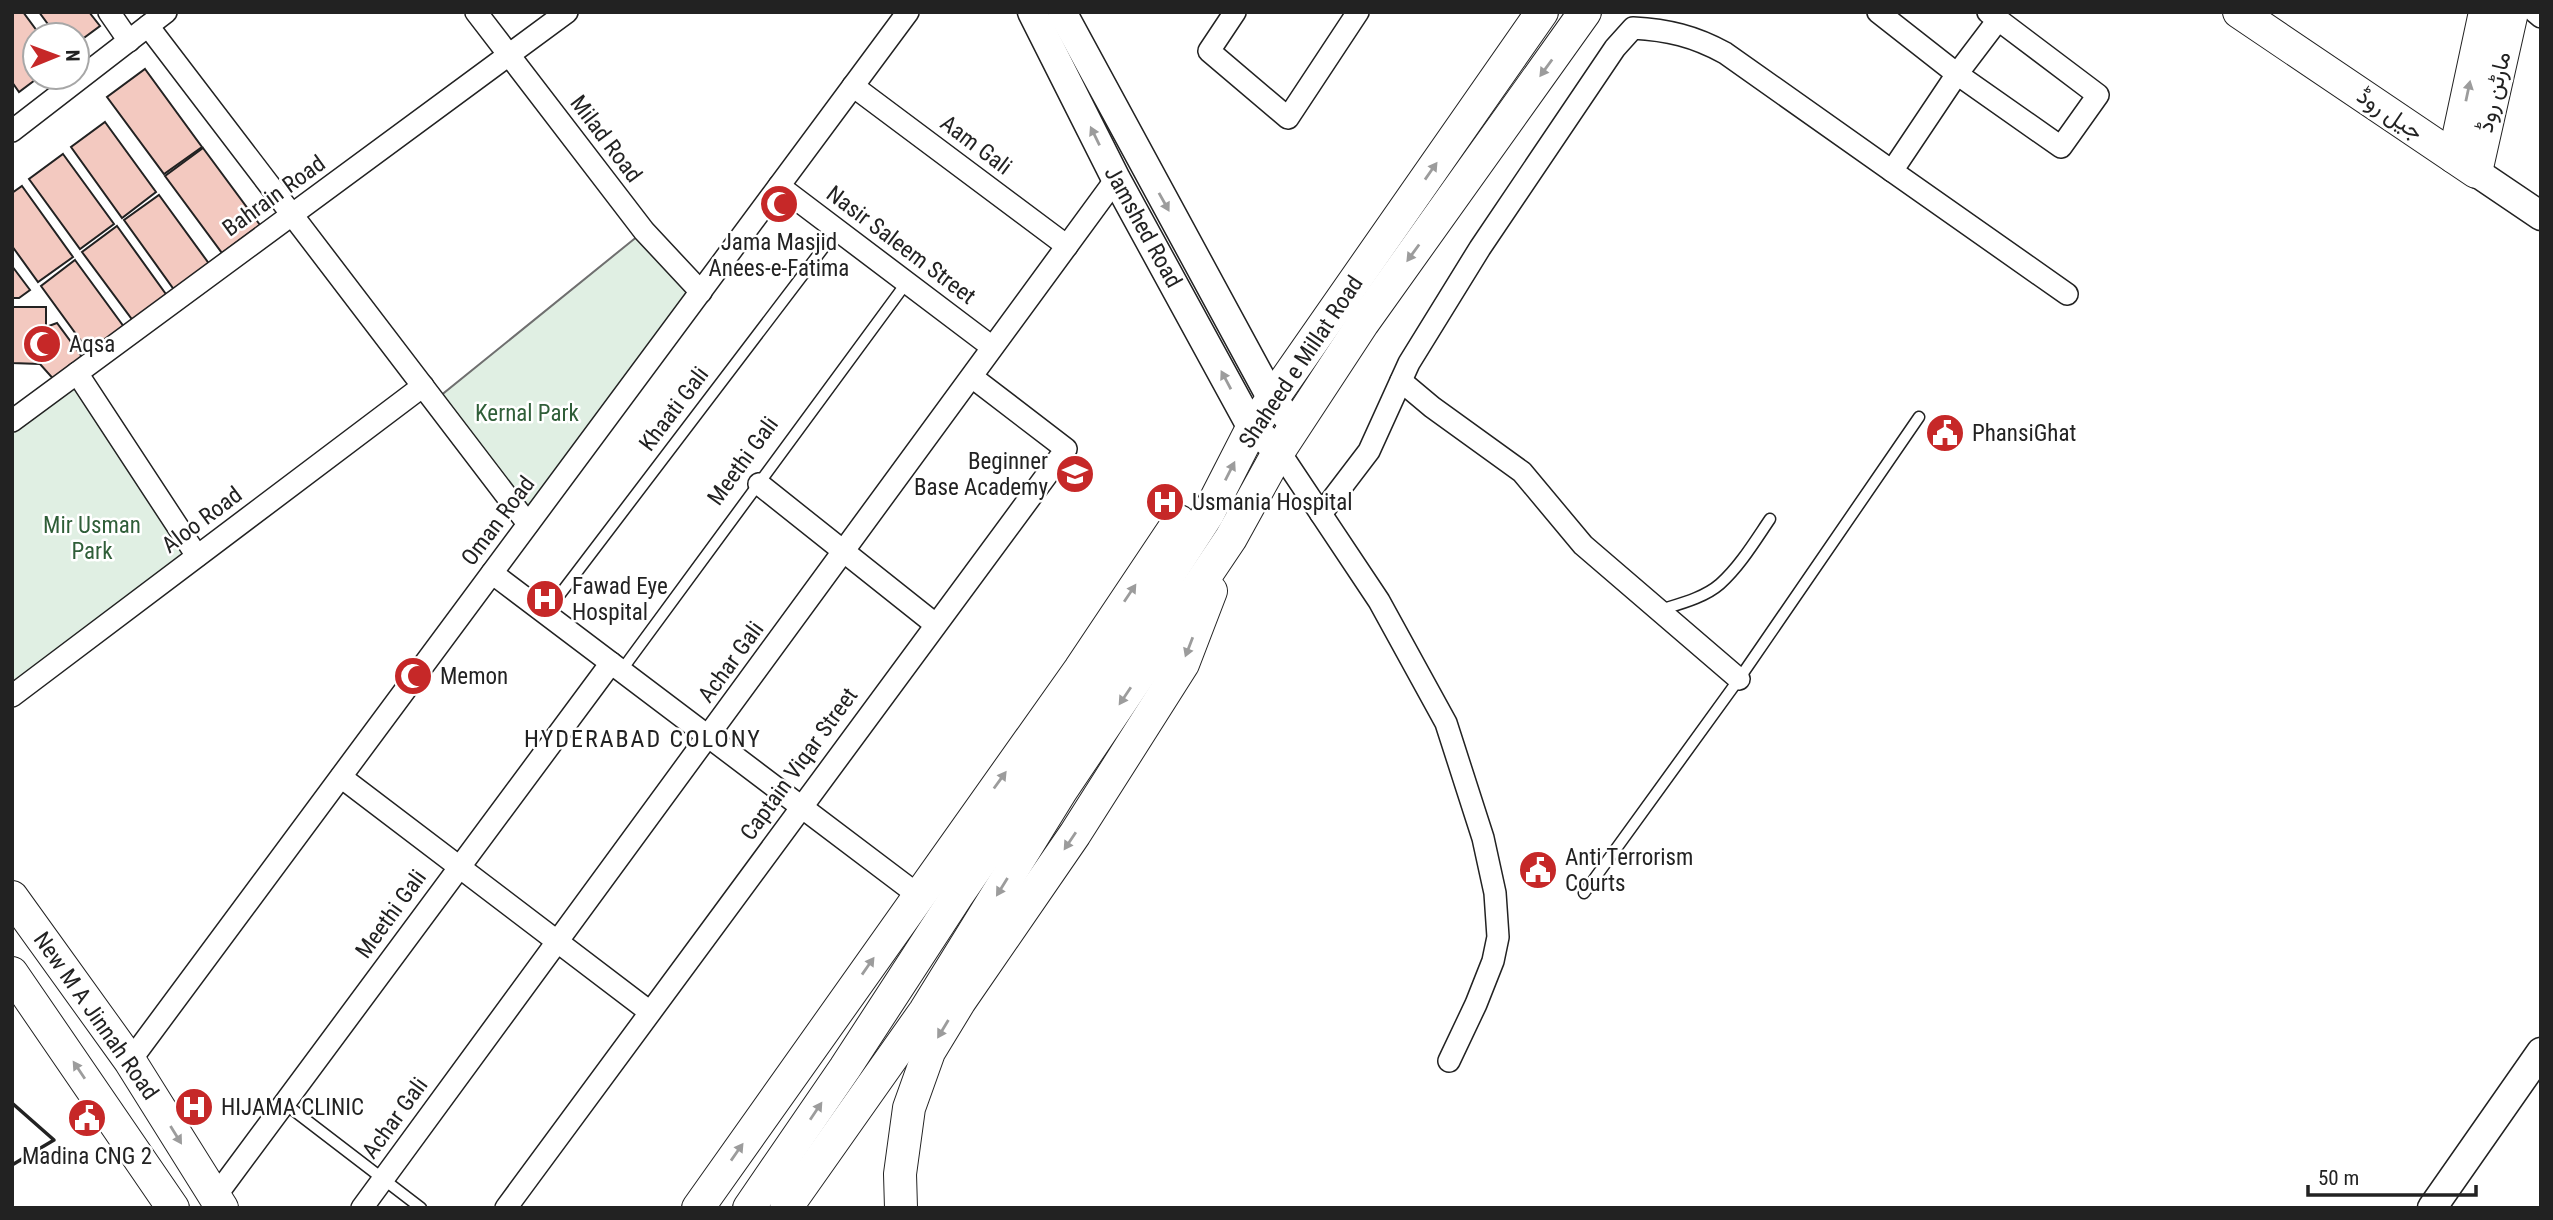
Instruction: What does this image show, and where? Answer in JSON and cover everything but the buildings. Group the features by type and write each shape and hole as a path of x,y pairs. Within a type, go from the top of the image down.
{"main road":[{"name":"Jamshed Road","path":"1032,12 1116,179 1272,436"},
{"name":"Jamshed Road","path":"1062,12 1272,399"},
{"name":"Shaheed e Millat Road","path":"1272,436 1272,399 1542,12"},
{"name":"Shaheed e Millat Road","path":"749,1208 1023,800 1208,514 1363,323 1585,12"},
{"name":"جیل روڈ","path":"2239,12 2541,216"},
{"name":"مارٹن روڈ","path":"2465,165 2484,12"},
{"name":"مارٹن روڈ","path":"2465,165 2512,12"},
{"path":"901,1208 900,1174 909,1108 929,1052 960,1001 1075,834 1183,664 1272,436"},
{"path":"698,1208 1080,669 1178,521 1208,514"},
{"path":"786,1208 925,1011 1061,791 1231,538"},
{"name":"New M A Jinnah Road","path":"12,897 130,1061 218,1202"},
{"name":"New M A Jinnah Road","path":"12,973 173,1208"},
{"path":"2432,1208 2541,1052"}],"street":[{"path":"109,12 129,41"},
{"path":"12,131 166,12"},
{"name":"Milad Road","path":"476,12 644,231 701,292"},
{"name":"Bahrain Road","path":"12,421 566,12"},
{"name":"Oman Road","path":"130,1061 908,12"},
{"path":"1236,12 1209,51 1288,118 1358,12"},
{"path":"1878,12 1957,74 2061,147 2098,95 1993,16 1957,74 1892,171"},
{"path":"2535,12 2541,17"},
{"path":"148,26 528,524"},
{"path":"1321,514 1369,451 1409,363 1480,248 1615,48 1633,28 1660,30 1698,39 1725,53 2067,294"},
{"name":"Aam Gali","path":"853,86 1067,246"},
{"name":"Achar Gali","path":"362,1208 1116,179"},
{"name":"Nasir Saleem Street","path":"779,186 992,347"},
{"path":"77,373 197,556"},
{"name":"Captain Viqar Street","path":"506,1208 1066,449 972,377"},
{"path":"1401,381 1432,407 1522,472 1583,545 1739,680"},
{"name":"Aloo Road","path":"12,696 423,386"},
{"path":"1272,436 1379,601 1446,723 1483,838 1495,893 1498,937 1493,961 1449,1061"},
{"path":"759,484 935,624"},
{"path":"492,573 918,895"},
{"name":"Meethi Gali","path":"218,1202 284,1102 459,867 616,667"},
{"path":"341,777 650,1012"}],"lane":[{"name":"Khaati Gali","path":"545,614 837,230"},
{"name":"Meethi Gali","path":"616,667 759,484 906,282"},
{"path":"1584,893 1739,680 1919,417"},
{"path":"1657,611 1687,602 1719,585 1770,519"},
{"path":"284,1102 421,1208"}],"green space":[{"name":"Kernal Park","path":"644,231 701,292 528,524 434,401"},
{"name":"Mir Usman Park","path":"77,373 197,556 12,696 12,421"}],"wall":[{"path":"12,1103 54,1140 12,1165"}],"place":[{"name":"Jama Masjid Anees-e-Fatima","path":"779,204"},
{"name":"Aqsa","path":"42,344"},
{"name":"PhansiGhat","path":"1945,433"},
{"name":"Beginner Base Academy","path":"1075,474"},
{"name":"Usmania Hospital","path":"1165,502"},
{"name":"Fawad Eye Hospital","path":"545,599"},
{"name":"Memon","path":"413,676"},
{"name":"Anti Terrorism Courts","path":"1538,870"},
{"name":"HIJAMA CLINIC","path":"194,1107"},
{"name":"Madina CNG 2","path":"87,1118"}],"district":[{"name":"HYDERABAD COLONY","path":"643,739"}]}
